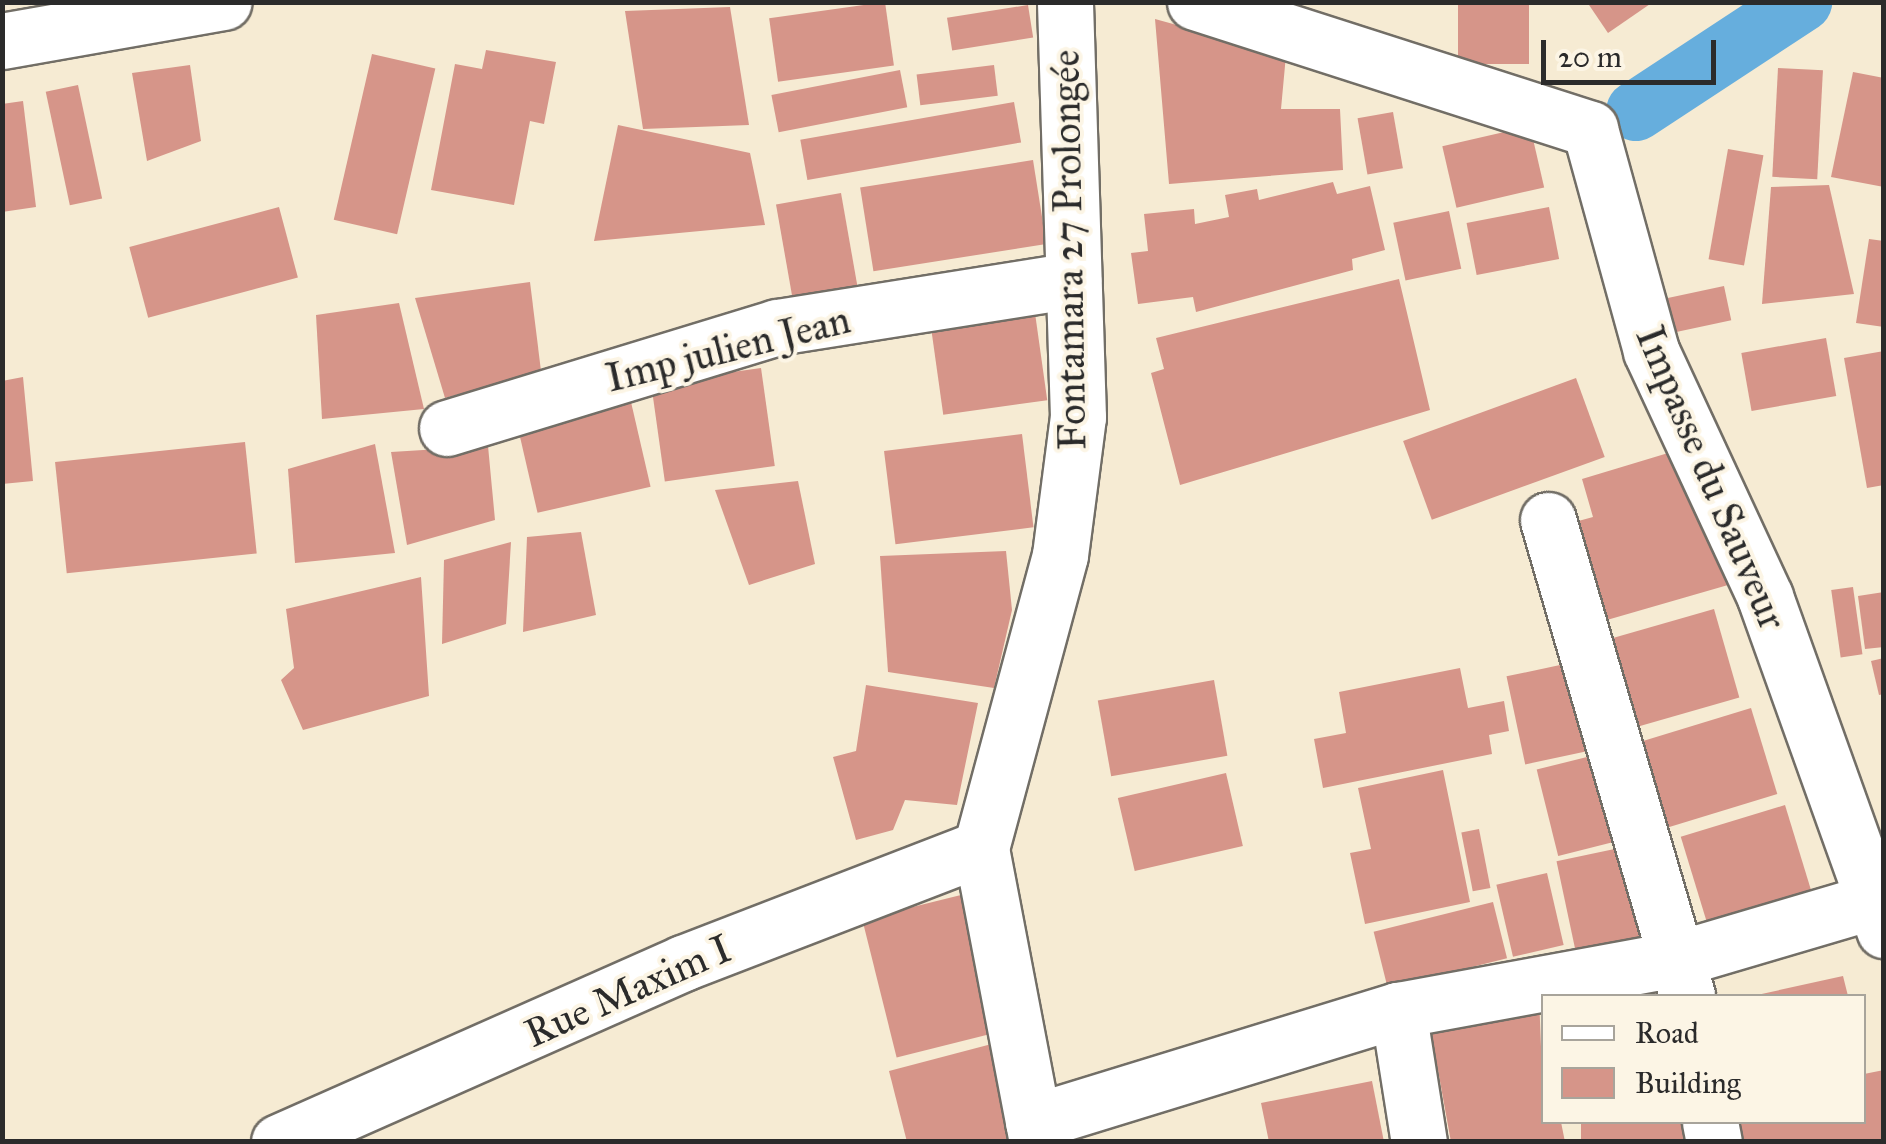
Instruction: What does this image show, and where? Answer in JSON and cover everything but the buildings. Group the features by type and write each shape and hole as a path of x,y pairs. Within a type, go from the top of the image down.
{"street":[{"path":"2,41 224,2"},
{"name":"Fontamara 27 Prolongée","path":"1035,1132 981,848 1060,555 1078,417 1066,2"},
{"name":"Impasse du Sauveur","path":"1196,2 1590,129 1651,351 1765,597 1879,916"},
{"name":"Imp julien Jean","path":"447,428 777,327 1073,280"},
{"path":"1548,520 1683,977"},
{"name":"Rue Maxim I","path":"278,1142 683,963 981,848"},
{"path":"1035,1132 1398,1010 1683,977 1879,916"},
{"path":"1398,1010 1419,1142"}],"waterway":[{"path":"1636,111 1802,2"}]}
